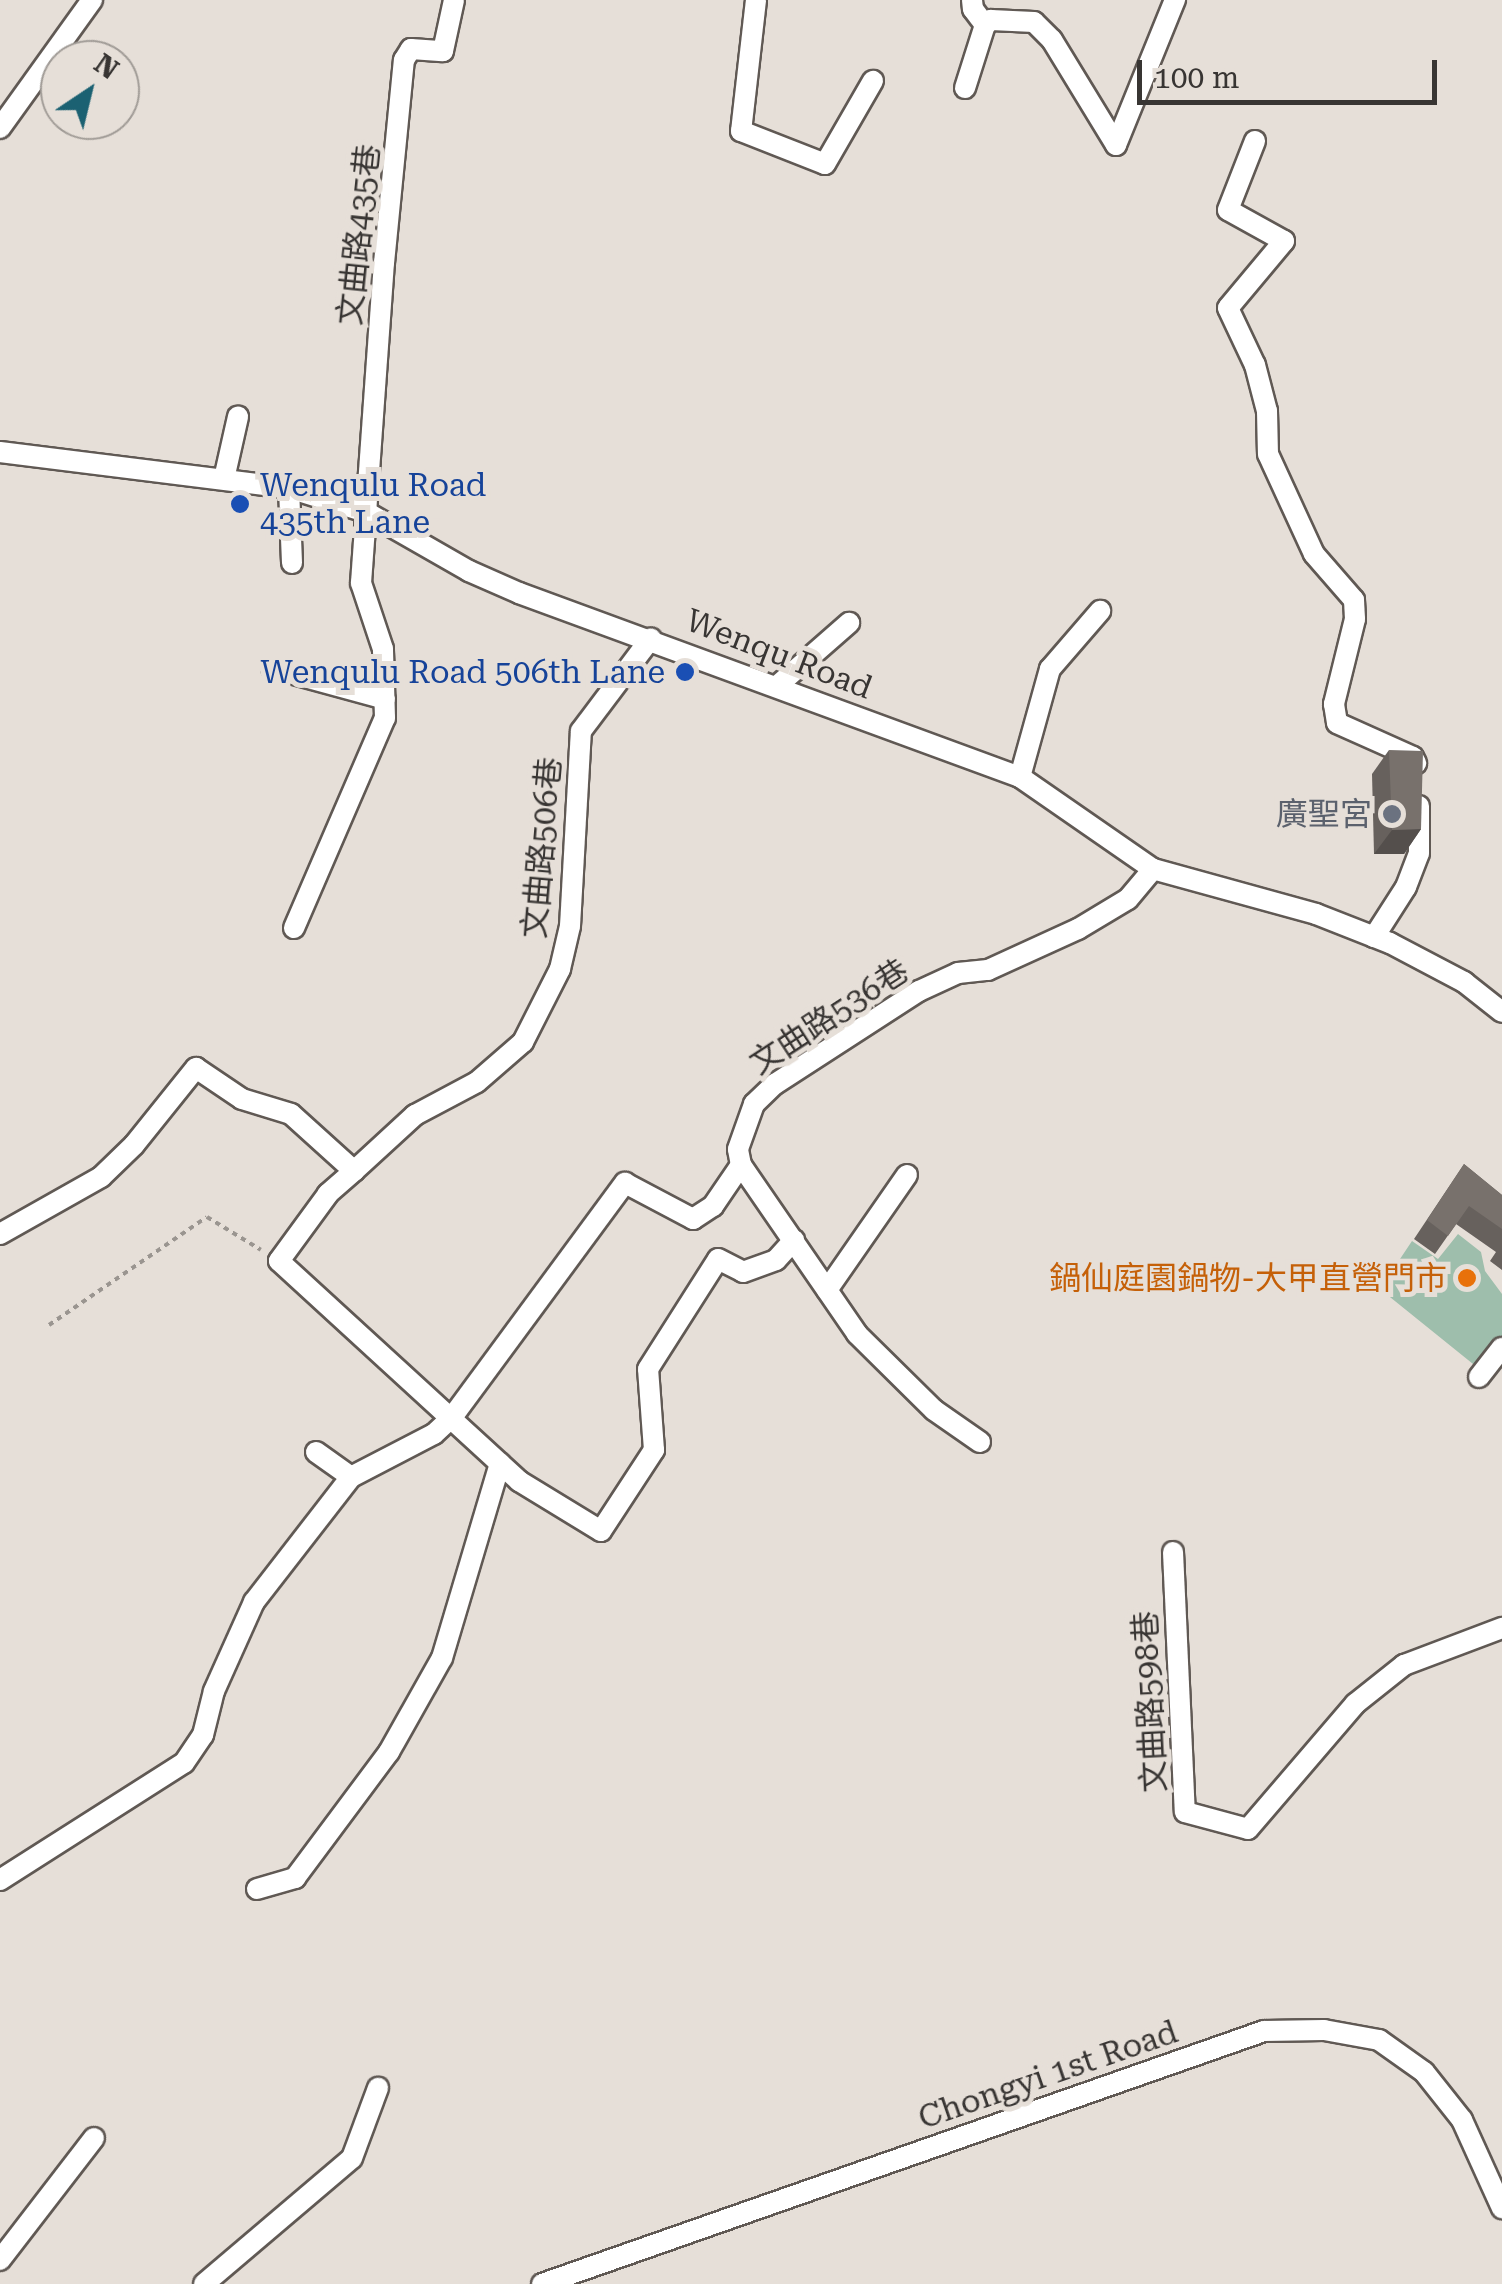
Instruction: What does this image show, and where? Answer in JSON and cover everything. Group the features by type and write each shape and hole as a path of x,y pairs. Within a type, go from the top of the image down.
{"street":[{"path":"0,128 92,0"},
{"name":"文曲路435巷","path":"366,512 404,60 411,49 443,51 454,0"},
{"path":"756,0 741,130 826,164 874,81"},
{"path":"972,0 973,9 985,24"},
{"path":"965,88 985,24 991,20 1034,22 1052,40 1116,146 1175,0"},
{"path":"1255,141 1228,210 1284,241 1228,308 1255,365 1267,412 1268,454 1314,554 1354,600 1355,619 1334,704 1336,722 1413,757 1420,773 1419,854 1406,887 1374,937"},
{"path":"224,478 238,417"},
{"name":"Wenqu Road","path":"0,452 289,488 366,512 469,571 1020,777 1153,869 1316,914 1374,937 1452,975 1502,1012"},
{"path":"289,488 292,563"},
{"path":"366,512 361,582 384,649 385,763"},
{"path":"1020,777 1050,668 1100,611"},
{"path":"777,686 849,624"},
{"name":"文曲路506巷","path":"279,1261 328,1194 415,1114 477,1082 523,1042 560,969 570,926 581,731 651,638"},
{"path":"272,668 385,709"},
{"path":"294,928 385,709"},
{"name":"文曲路536巷","path":"351,1476 434,1434 453,1416 625,1183 693,1219 713,1206 742,1165 738,1149 754,1104 776,1084 919,991 958,973 988,970 1078,929 1128,899 1153,869"},
{"path":"0,1234 101,1177 134,1145 196,1068 242,1098 291,1114 354,1170"},
{"path":"742,1165 856,1334 934,1410 980,1442"},
{"path":"827,1290 907,1175"},
{"path":"279,1261 453,1416 519,1481 600,1531 654,1450 648,1369 718,1259 743,1272 776,1260 794,1240"},
{"path":"1479,1377 1502,1348"},
{"path":"0,1880 184,1763 202,1735 214,1691 254,1602 351,1476 316,1452"},
{"path":"256,1889 295,1878 389,1752 442,1658 500,1463"},
{"name":"文曲路598巷","path":"1173,1552 1185,1812 1248,1829 1355,1704 1404,1665 1502,1628"},
{"name":"Chongyi 1st Road","path":"542,2284 1264,2030 1324,2030 1379,2040 1424,2072 1462,2120 1502,2208"},
{"path":"204,2284 352,2158 378,2088"},
{"path":"0,2260 94,2138"}],"path":[{"path":"49,1326 207,1216 279,1261"}],"green space":[{"path":"1458,1234 1481,1252 1485,1271 1502,1294 1502,1338 1478,1368 1380,1289 1412,1241 1438,1259"}],"building":[{"path":"1389,750 1423,751 1421,829 1392,830"},
{"path":"1464,1164 1502,1195 1502,1229 1469,1206 1448,1236 1427,1220"}],"place":[{"name":"Wenqulu Road 435th Lane","path":"240,504"},
{"name":"Wenqulu Road 506th Lane","path":"685,672"},
{"name":"廣聖宮","path":"1392,814"},
{"name":"鍋仙庭園鍋物-大甲直營門市","path":"1467,1278"}]}
